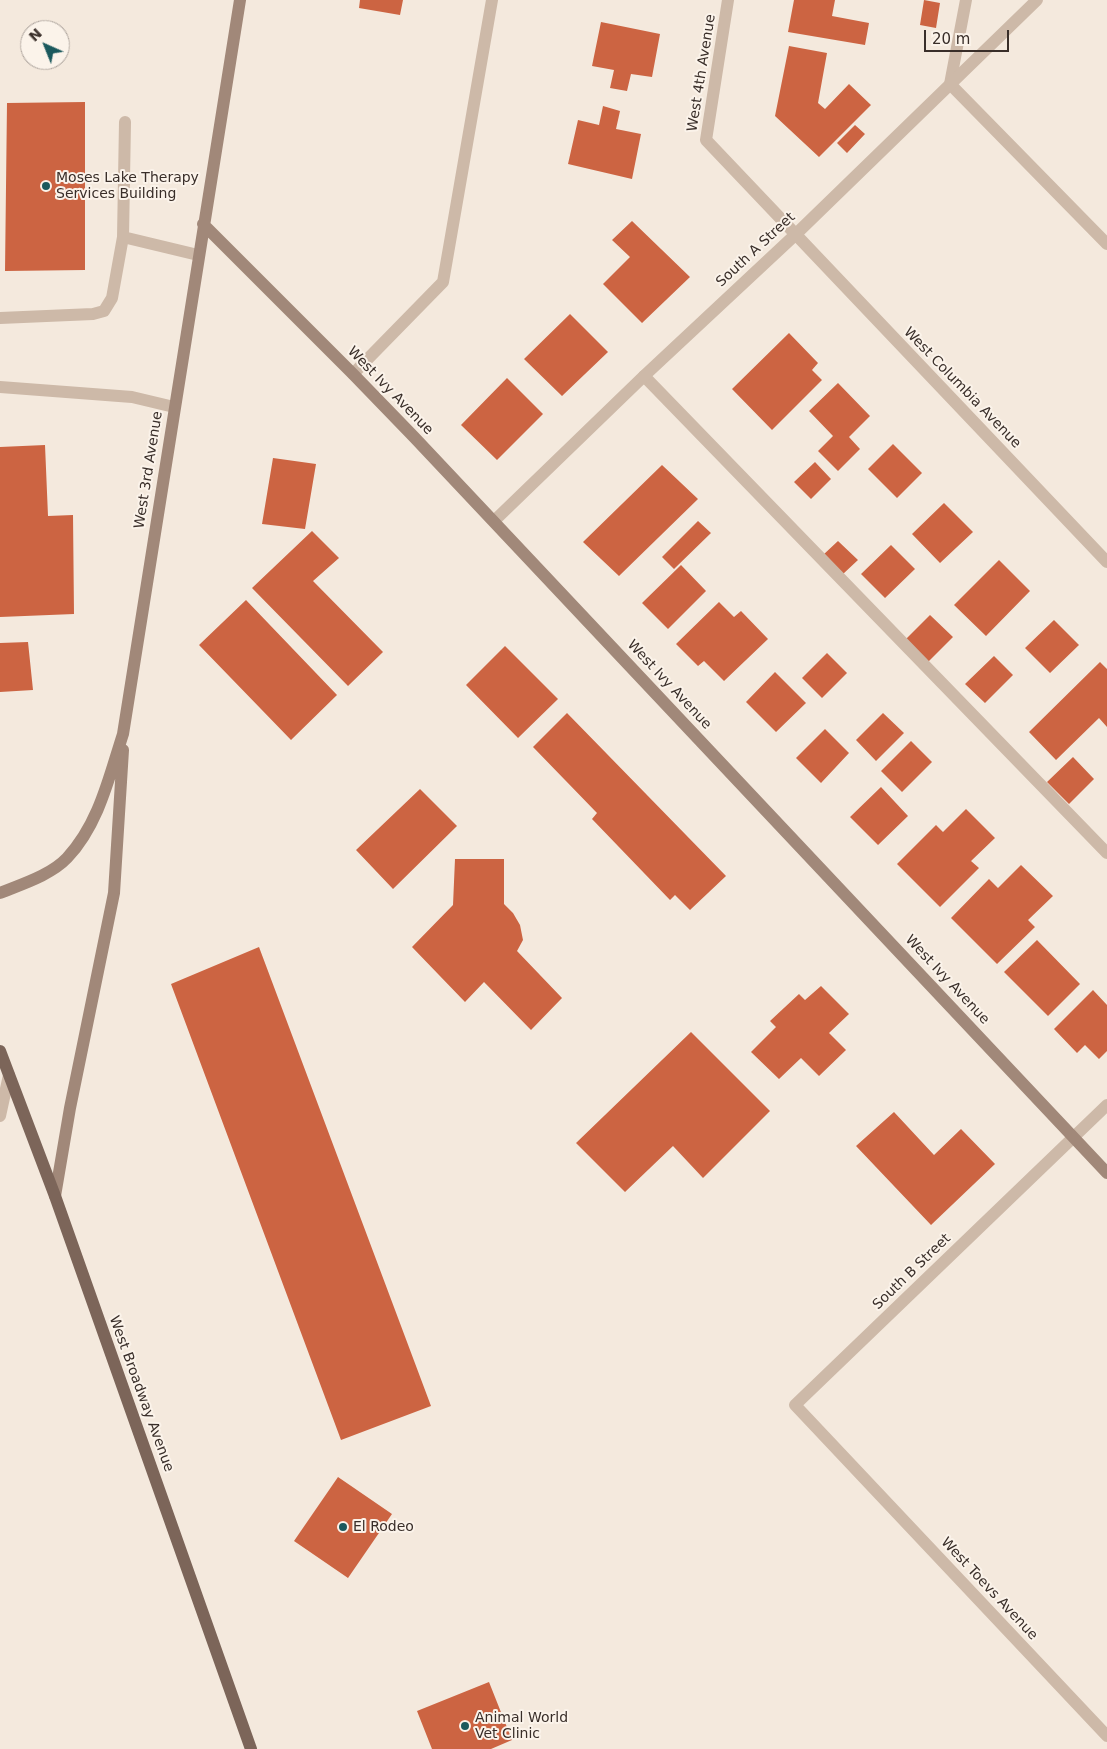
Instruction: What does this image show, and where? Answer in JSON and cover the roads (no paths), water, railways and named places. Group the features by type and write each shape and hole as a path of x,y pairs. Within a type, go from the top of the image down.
{"main road":[{"name":"West 3rd Avenue","path":"0,893 39,877 66,859 96,817 123,734 240,0"},
{"name":"West Ivy Avenue","path":"203,224 353,374 494,521 1107,1172"},
{"path":"55,1196 70,1108 114,893 123,734"},
{"name":"West Broadway Avenue","path":"0,1051 55,1196 251,1749"}],"street":[{"path":"353,374 444,282 492,0"},
{"name":"West 4th Avenue","path":"728,0 706,140 795,235"},
{"path":"966,0 950,84 1107,244"},
{"name":"South A Street","path":"494,521 644,376 795,235 1037,0"},
{"path":"0,318 93,314 104,311 112,298 123,237 125,122"},
{"name":"West Columbia Avenue","path":"795,235 1107,562"},
{"path":"123,237 198,255"},
{"path":"644,376 1107,853"},
{"path":"0,387 132,397 174,406"},
{"path":"0,1116 9,1075"},
{"name":"South B Street","path":"849,1462 795,1405 1107,1105"},
{"name":"West Toevs Avenue","path":"849,1462 1107,1736"}],"place":[{"name":"Moses Lake Therapy Services Building","path":"46,186"},
{"name":"El Rodeo","path":"343,1527"},
{"name":"Animal World Vet Clinic","path":"465,1726"}]}
